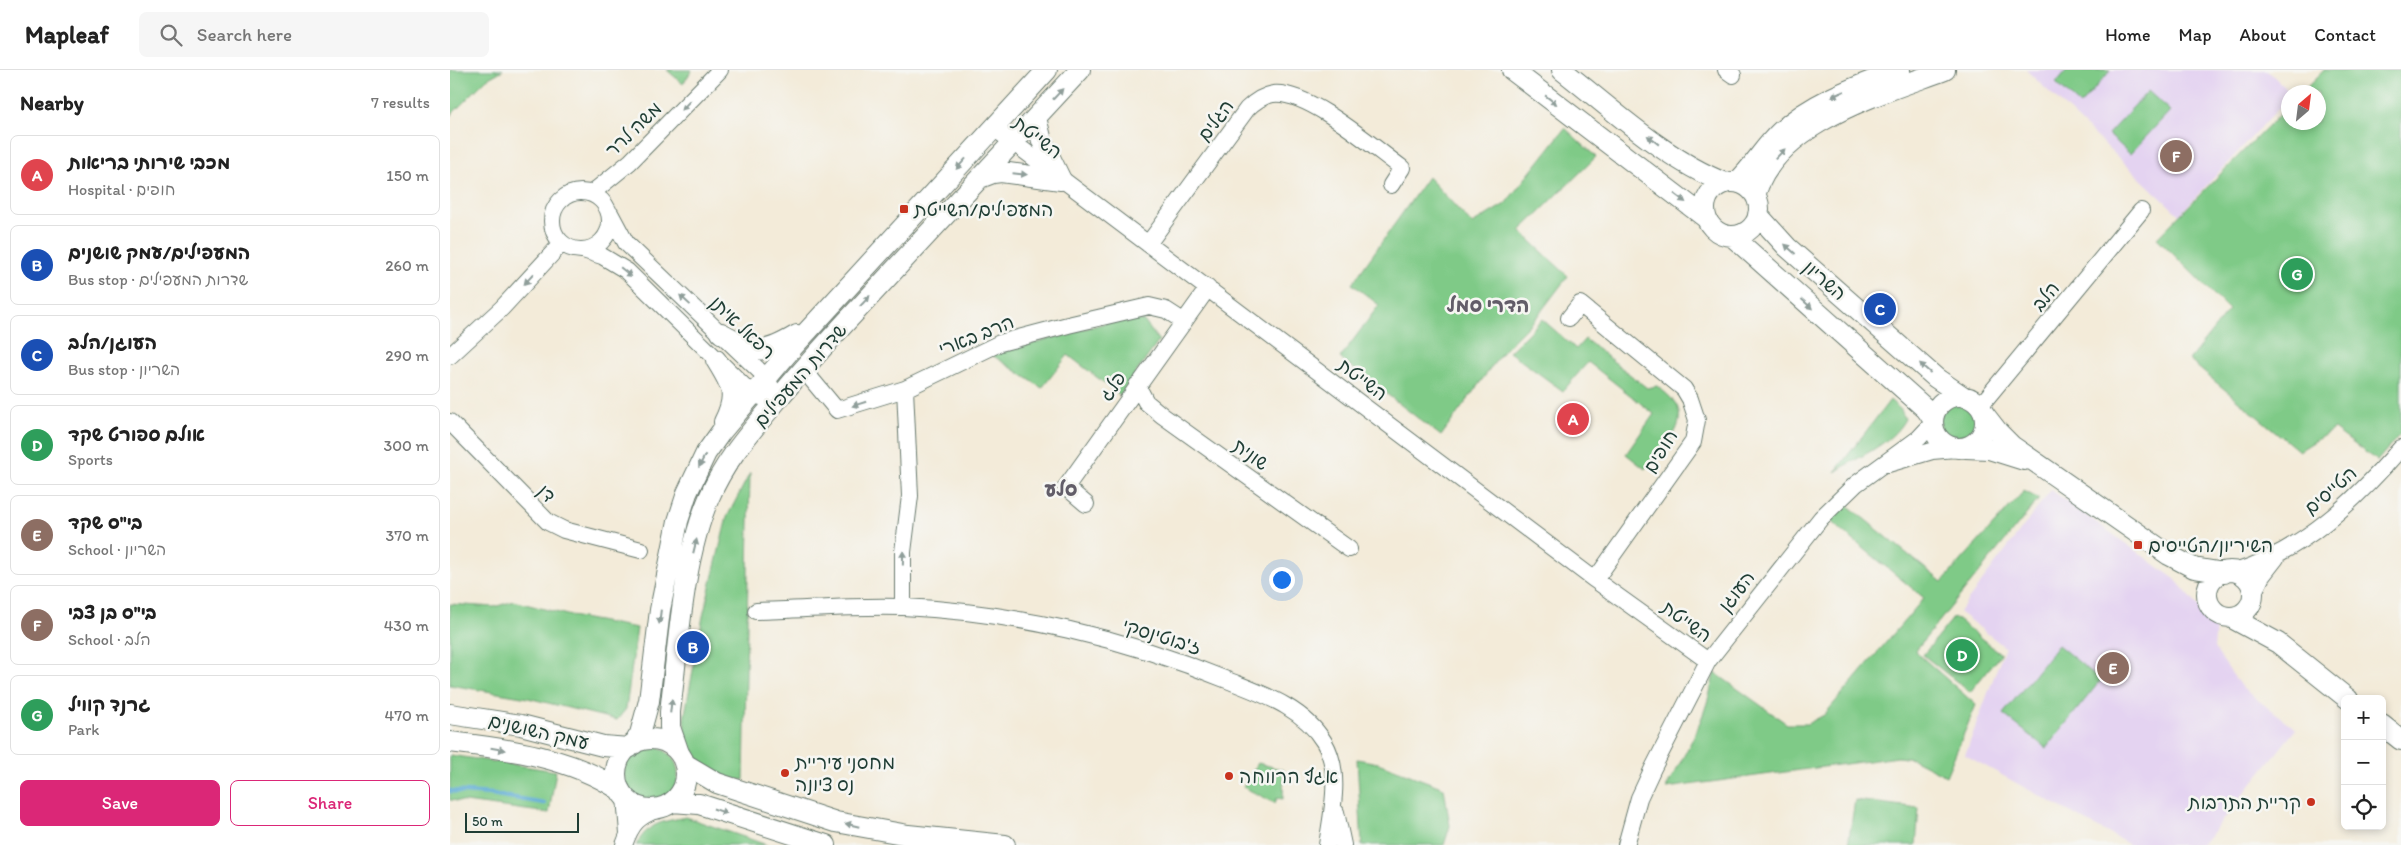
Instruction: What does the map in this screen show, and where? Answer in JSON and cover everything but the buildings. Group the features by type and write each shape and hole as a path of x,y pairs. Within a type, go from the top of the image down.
{"street":[{"name":"משה לרר","path":"592,193 630,162 720,70"},
{"name":"שדרות המעפילים","path":"631,746 640,734 648,708 664,586 678,521 694,476 718,437 812,326 1047,70"},
{"name":"שדרות המעפילים","path":"682,759 670,727 670,712 682,614 707,501 725,465 803,370 1080,70"},
{"path":"1512,70 1706,218 1717,231 1732,236 1748,230 1758,215 1759,208 1755,195 1744,185 1702,174 1680,161 1562,70"},
{"path":"1706,218 1705,206 1709,194 1731,182 1779,132 1804,113 1844,92 1900,70"},
{"path":"1755,195 1763,176 1776,158 1813,126 1850,107 1944,70"},
{"name":"הגלים","path":"1148,244 1247,110 1258,100 1272,94 1286,95 1326,113 1402,168 1391,185"},
{"path":"1036,118 1047,154 1061,180"},
{"name":"השייטת","path":"994,128 1596,580 1708,661"},
{"path":"980,178 1001,172 1061,180"},
{"path":"582,191 592,193 600,198 610,213 611,222 605,238 592,248 583,250 576,250 562,243 552,225 552,215 556,205 572,193 582,191"},
{"name":"הלב","path":"1976,406 2141,211"},
{"name":"רפאל איתן","path":"610,213 626,243 767,378 777,400"},
{"name":"השריון","path":"1758,215 1787,247 1936,378 1976,406 2012,446 2169,555 2194,568 2230,572"},
{"name":"השריון","path":"1732,236 1926,409 1933,421"},
{"path":"450,356 502,308 562,243"},
{"path":"583,250 602,256 627,271 753,395 777,400"},
{"name":"פלג","path":"1086,504 1066,488 1137,385 1208,288"},
{"name":"חופים","path":"1569,318 1580,304 1664,371 1684,389 1690,398 1696,420 1693,442 1596,580"},
{"name":"הרב בארי","path":"803,370 836,410 905,389 1000,343 1068,325 1149,306 1166,310 1183,321"},
{"path":"721,333 745,345 766,350 774,348 812,326"},
{"path":"716,360 728,380 733,397 732,407 718,437"},
{"name":"שונית","path":"1137,385 1146,402 1164,416 1349,549"},
{"path":"903,607 903,552 910,496 905,389"},
{"path":"1956,396 1976,406 1985,427 1982,435 1974,445 1961,448 1946,445 1940,440 1934,431 1933,421 1935,411 1944,401 1956,396"},
{"name":"העוגן","path":"1626,845 1639,798 1708,661 1821,518 1877,468 1919,438 1933,421"},
{"name":"דן","path":"450,422 548,522 564,530 641,550"},
{"name":"השריון","path":"1961,448 1989,449 2042,467"},
{"name":"העוגן","path":"1877,468 1932,450 1961,448"},
{"name":"הטייסים","path":"2252,598 2262,576 2279,555 2346,507 2401,448"},
{"name":"השריון","path":"2169,555 2208,598"},
{"name":"הטייסים","path":"2230,572 2279,555"},
{"path":"2278,643 2257,618 2249,581 2230,572 2211,582 2208,598 2216,611 2278,643 2343,695"},
{"path":"2230,617 2243,613 2252,598"},
{"name":"ז'בוטינסקי","path":"756,611 903,607 992,617 1082,633 1203,670 1265,695 1291,709 1311,725 1324,742 1333,762 1334,805 1327,845"},
{"name":"עמק השושנים","path":"450,714 521,725 603,746 631,746"},
{"path":"2386,729 2401,740"},
{"path":"626,839 623,794 617,779 617,767 621,757 631,746 643,740 658,740 672,746 682,759 717,783 836,822 908,835 1004,845"},
{"name":"עמק השושנים","path":"450,742 522,752 558,761 588,772 623,794"},
{"path":"626,839 634,822 643,815 666,805 680,795 684,785 682,759"},
{"path":"623,794 641,807 699,804 826,845"},
{"name":"ז'בוטינסקי","path":"1334,805 1343,845"}],"shaded area":[{"path":"2026,70 2267,70 2283,85 2281,85 2281,106 2179,215"},
{"path":"2051,490 2175,579 2216,627 2214,648 2242,688 2296,729 2202,845 2130,845 1965,755 2005,647 1959,612"}],"green space":[{"path":"450,70 503,70 487,79 450,116"},
{"path":"667,70 692,70 683,84"},
{"path":"2067,70 2111,70 2080,105 2056,83"},
{"path":"2324,70 2401,70 2401,433 2377,461 2334,429 2299,451 2189,360 2229,310 2157,238 2281,113 2281,130 2326,130 2326,85 2309,85"},
{"path":"2148,91 2170,111 2130,154 2108,134"},
{"path":"1565,128 1596,157 1520,231 1568,276 1536,318 1503,351 1441,436 1340,358 1379,305 1352,284 1428,177 1472,224 1505,204"},
{"path":"1123,318 1144,321 1159,341 1120,395 1068,355 1042,388 992,355"},
{"path":"1542,319 1576,349 1585,339 1647,388 1657,386 1675,403 1679,415 1675,432 1664,448 1645,469 1626,454 1654,414 1588,362 1563,391 1509,352"},
{"path":"1890,400 1901,410 1905,419 1899,428 1883,443 1835,472"},
{"path":"1959,403 1972,409 1978,422 1972,435 1959,441 1946,435 1940,422 1946,409"},
{"path":"750,473 744,780 728,777 712,770 686,747 684,719 703,616 727,517"},
{"path":"2024,491 2039,499 1915,651 1976,705 1946,776 1913,759 1898,757 1666,788 1702,718 1714,672 1787,724 1807,724 1824,715 1924,598 1829,520 1846,504 1942,582"},
{"path":"514,601 571,616 637,628 626,709 617,720 528,698 450,685 450,604 494,607"},
{"path":"1954,617 2001,654 1970,692 1923,655"},
{"path":"2058,645 2101,680 2046,748 2003,714"},
{"path":"651,747 661,749 670,755 676,764 678,774 676,784 670,793 661,799 651,801 641,799 632,793 626,784 624,774 626,764 632,755 641,749"},
{"path":"450,755 556,771 549,813 450,800"},
{"path":"1357,759 1378,763 1444,788 1450,826 1444,845 1362,845"},
{"path":"1258,763 1284,770 1283,799 1277,798 1275,803 1243,787"},
{"path":"1855,800 1919,808 1916,845 1848,845"},
{"path":"686,817 767,845 636,845 651,827 663,822"}],"waterway":[{"path":"450,791 491,794 544,803"}],"place":[{"name":"בי\"ס בן צבי","path":"2176,156"},
{"name":"המעפילים/השייטת","path":"904,209"},
{"name":"גרנד קוויל","path":"2297,274"},
{"name":"העוגן/הלב","path":"1880,309"},
{"name":"מכבי שירותי בריאות","path":"1573,419"},
{"name":"השיריון/הטייסים","path":"2138,545"},
{"name":"המעפילים/עמק שושנים","path":"693,647"},
{"name":"אולם ספורט שקד","path":"1962,655"},
{"name":"בי\"ס שקד","path":"2113,668"},
{"name":"מחסני עיריית נס ציונה","path":"785,773"},
{"name":"אגף הרווחה","path":"1229,776"},
{"name":"קריית התרבות","path":"2311,802"}],"district":[{"name":"הדרי סמל","path":"1488,305"},
{"name":"סלע","path":"1061,489"}]}
